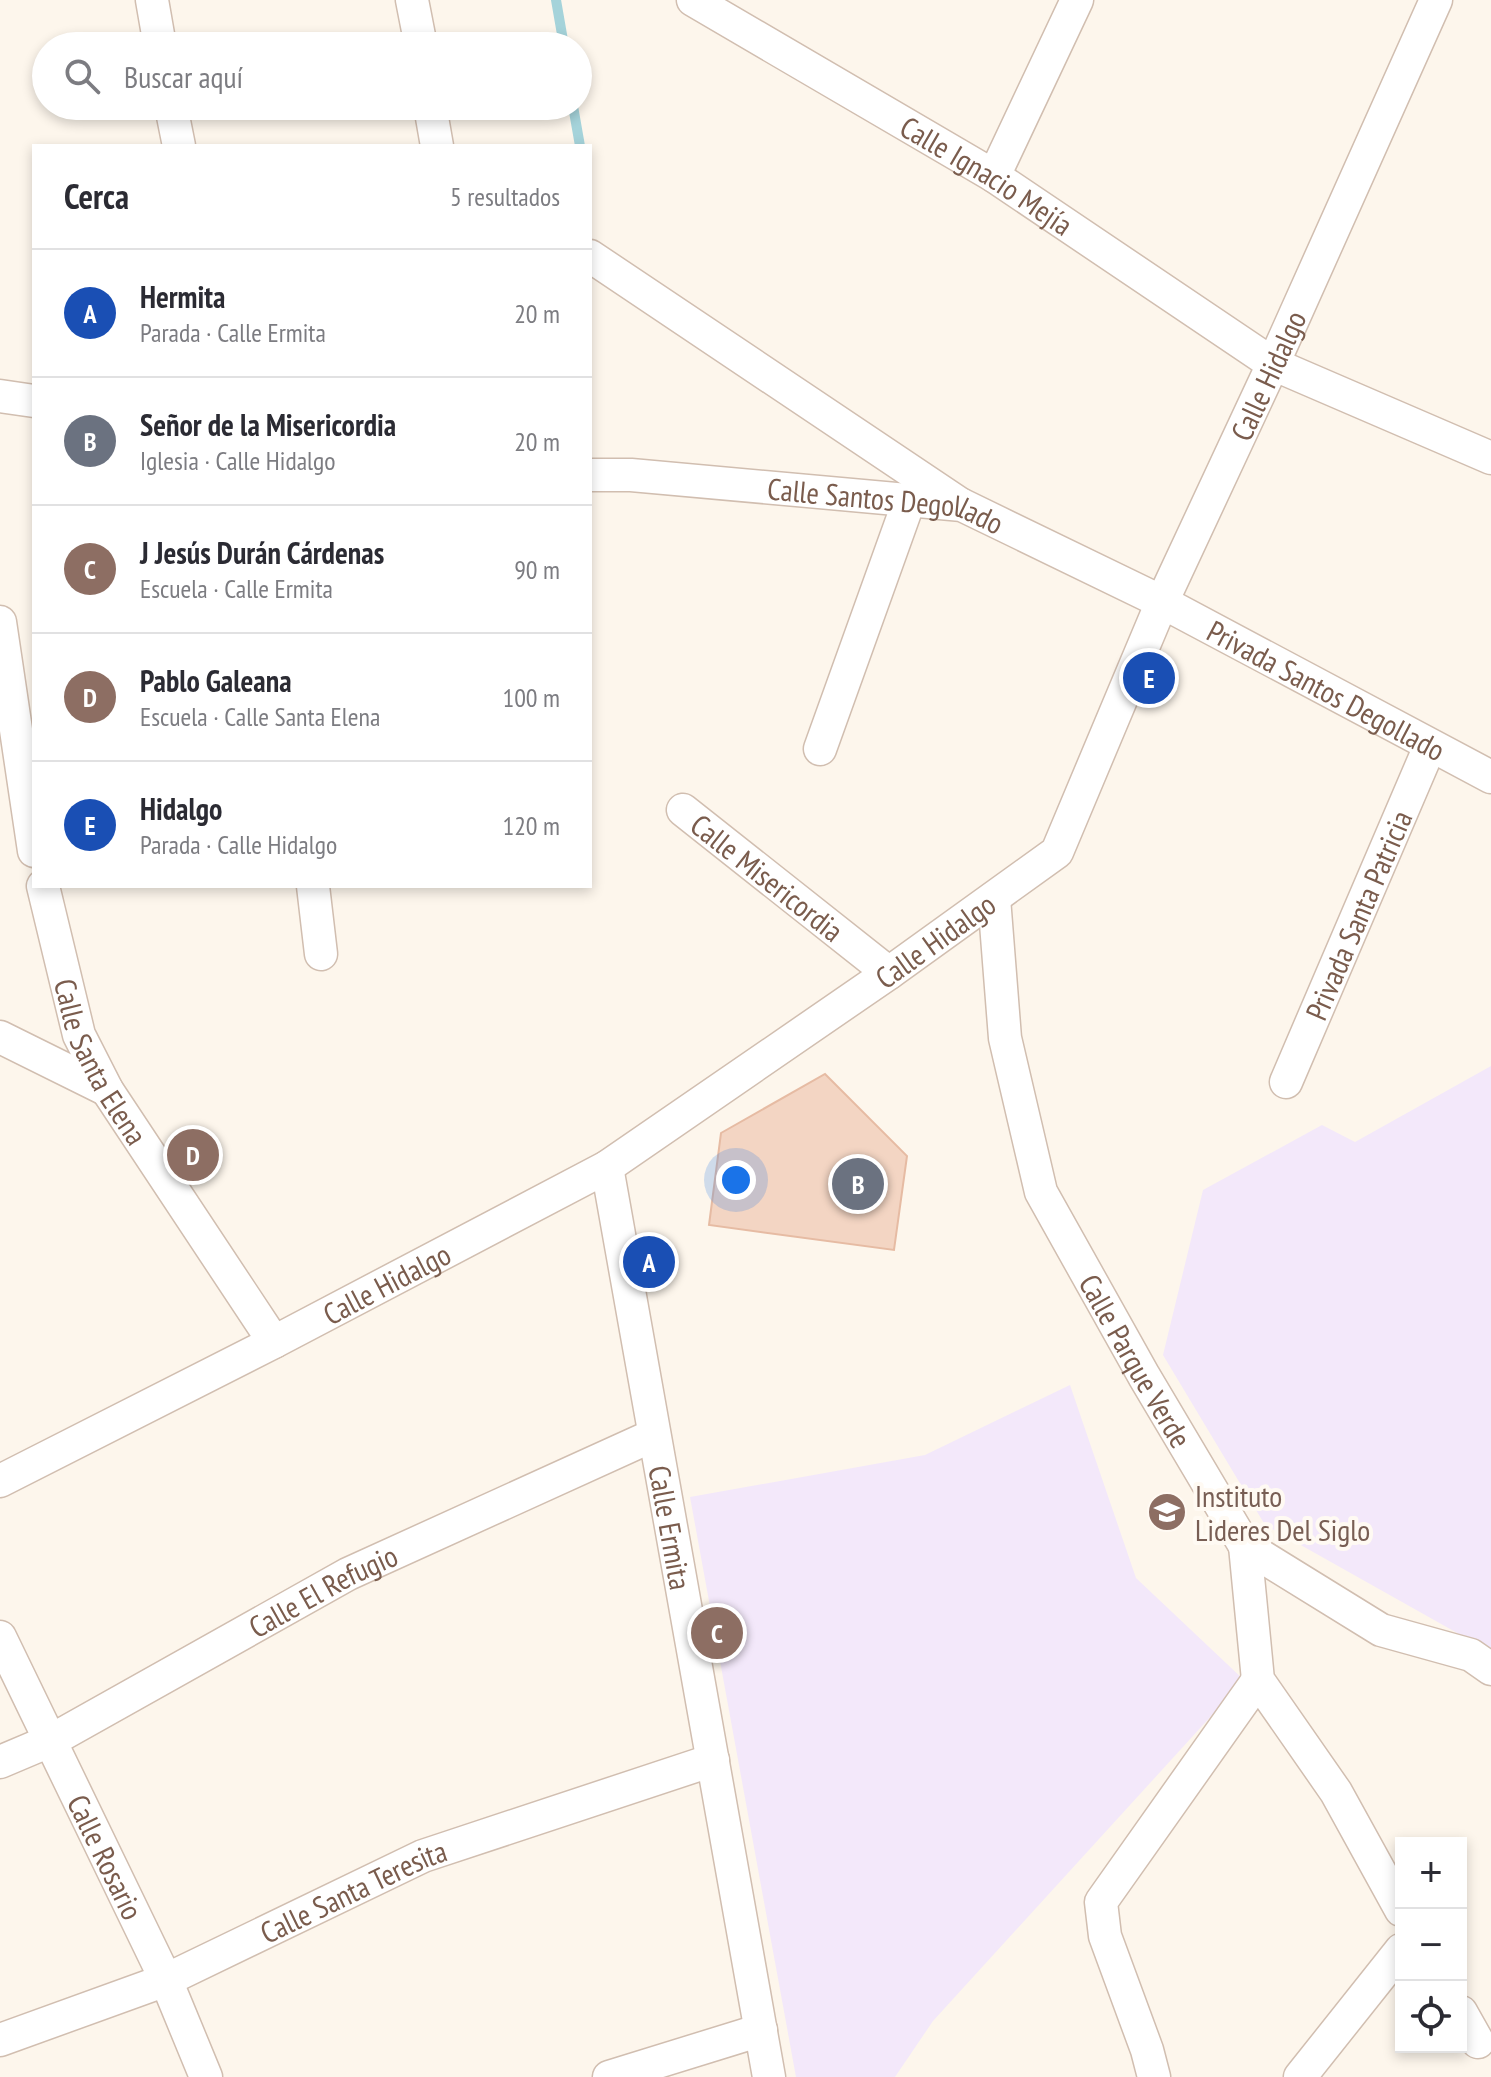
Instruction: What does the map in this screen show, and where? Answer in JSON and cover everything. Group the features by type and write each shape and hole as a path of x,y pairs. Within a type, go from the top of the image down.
{"street":[{"path":"152,0 158,32"},
{"path":"412,0 418,32"},
{"name":"Calle Ignacio Mejía","path":"693,0 994,176 1273,364 1491,458"},
{"path":"994,176 1077,0"},
{"name":"Calle Hidalgo","path":"0,1481 274,1342 607,1167 889,973 1057,852 1162,602 1273,364 1436,0"},
{"path":"174,120 179,144"},
{"path":"432,120 437,144"},
{"path":"592,257 962,505"},
{"path":"0,396 32,401"},
{"name":"Calle Santos Degollado","path":"592,475 631,475 962,505 1162,602"},
{"path":"820,749 909,501"},
{"name":"Privada Santos Degollado","path":"1162,602 1491,777"},
{"path":"0,622 32,838"},
{"name":"Privada Santa Patricia","path":"1286,1082 1430,746"},
{"name":"Calle Misericordia","path":"683,810 889,973"},
{"name":"Calle Santa Elena","path":"43,888 79,1035 107,1090 274,1342"},
{"path":"313,888 321,954"},
{"name":"Calle Parque Verde","path":"994,898 1005,1038 1041,1192 1144,1376 1245,1546 1381,1630 1471,1655 1491,1669"},
{"path":"0,1037 107,1090"},
{"name":"Calle Ermita","path":"607,1167 769,2077"},
{"name":"Calle El Refugio","path":"0,1762 52,1740 348,1574 654,1435"},
{"path":"1245,1546 1258,1680 1336,1792 1400,1909"},
{"name":"Calle Rosario","path":"0,1637 166,1980 206,2077"},
{"path":"1154,2077 1105,1936 1101,1902 1258,1680"},
{"name":"Calle Santa Teresita","path":"0,2040 166,1980 423,1856 713,1760"},
{"path":"1300,2077 1395,1958"},
{"path":"1467,2023 1478,2042"},
{"path":"609,2077 761,2030"}],"shaded area":[{"path":"1491,1066 1491,1652 1265,1525 1163,1355 1203,1190 1322,1125 1355,1142"},
{"path":"1070,1385 1136,1578 1244,1680 933,2021 895,2077 796,2077 690,1497 925,1455"}],"building":[{"path":"825,1074 907,1156 894,1250 709,1225 721,1133"}],"waterway":[{"path":"556,0 562,32"},
{"path":"575,120 580,144"}],"place":[{"name":"Hidalgo","path":"1149,678"},
{"name":"Pablo Galeana","path":"193,1155"},
{"name":"Señor de la Misericordia","path":"858,1184"},
{"name":"Hermita","path":"649,1262"},
{"name":"Instituto Lideres Del Siglo","path":"1167,1512"},
{"name":"J Jesús Durán Cárdenas","path":"717,1633"}]}
